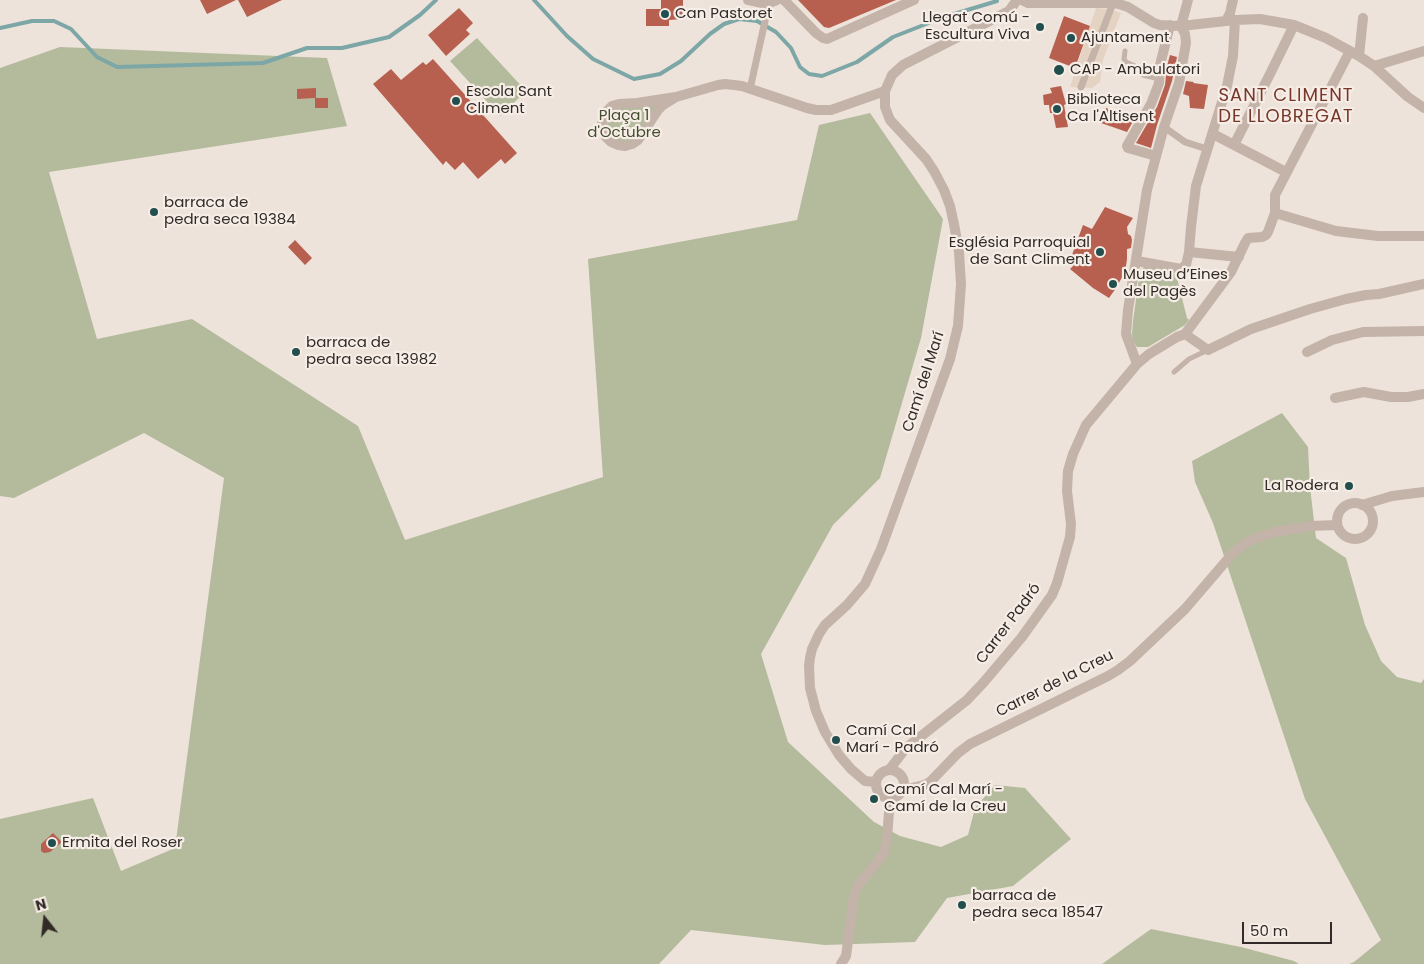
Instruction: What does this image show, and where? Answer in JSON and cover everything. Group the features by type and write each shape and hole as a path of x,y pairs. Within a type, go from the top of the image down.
{"street":[{"path":"748,0 761,3 773,2 750,88"},
{"path":"784,0 816,33 827,39 914,0"},
{"path":"676,97 663,105 638,140 632,144 618,146 606,137 602,124 607,111 612,106 676,97 725,84 750,88 807,108 831,110 844,106 885,91 892,75 904,66 1009,11 1018,0"},
{"path":"1022,0 1028,3 1113,1 1128,7 1154,23 1170,25 1181,26 1230,20 1260,20 1294,25 1318,34 1355,53 1374,66 1408,97 1424,108"},
{"path":"1137,364 1128,342 1126,327 1143,212 1164,127 1179,83 1186,43 1185,34 1181,26 1188,0"},
{"path":"1137,261 1181,269 1186,265 1196,186 1227,86 1233,56 1230,12 1233,0"},
{"path":"1081,87 1113,1"},
{"path":"1363,18 1355,53 1286,172 1275,195 1274,213 1266,235 1248,238 1230,272 1185,334 1208,350 1251,329 1310,309 1358,296 1379,294 1424,284"},
{"path":"1156,156 1127,147 1151,104 1158,84 1160,65 1170,25"},
{"path":"1234,145 1294,25"},
{"path":"1374,66 1424,51"},
{"name":"Camí del Marí","path":"875,782 865,781 851,769 839,755 825,732 813,699 809,677 810,658 818,634 865,584 881,549 950,359 958,326 962,284 956,234 947,198 926,159 890,120 885,107 885,91"},
{"path":"1164,127 1185,142 1208,149"},
{"path":"1213,134 1286,172"},
{"path":"1274,213 1336,231 1378,236 1424,236"},
{"path":"1189,252 1239,257"},
{"path":"1306,352 1332,340 1363,332 1424,331"},
{"name":"Carrer Padró","path":"889,770 906,748 967,700 984,682 1022,637 1052,594 1058,583 1070,537 1068,472 1073,454 1086,425 1137,364 1149,354 1185,334"},
{"path":"1335,398 1364,392 1392,397 1424,394"},
{"path":"1362,505 1392,496 1424,492"},
{"path":"1362,505 1367,508 1372,518 1372,524 1367,534 1357,539 1341,532 1337,525 1338,515 1345,506 1362,505"},
{"name":"Carrer de la Creu","path":"903,790 924,786 930,782 958,752 970,744 1118,670 1185,609 1233,553 1244,544 1275,532 1337,525"},
{"path":"884,770 889,770 897,772 903,778 904,786 898,796 886,798 876,790 875,782 877,776 884,770"},
{"path":"841,964 846,956 854,897 858,885 884,852 890,798"}],"lane":[{"path":"1125,51 1124,59 1126,62 1135,66 1143,75 1159,79"},
{"path":"1174,372 1189,358 1208,350"}],"green space":[{"path":"477,38 526,91 500,116 450,61"},
{"path":"60,47 327,58 347,126 49,172 97,339 192,319 358,426 405,540 603,477 588,259 797,220 819,125 870,113 943,219 921,338 880,478 833,525 761,654 788,742 874,822 900,836 941,847 968,835 975,808 995,785 1025,788 1071,839 1013,886 947,898 915,942 825,945 691,930 659,964 0,964 0,819 93,798 121,871 175,848 224,478 144,433 14,498 0,496 0,68"},
{"name":"Plaça 1 d'Octubre","path":"655,104 657,108 636,138 631,141 619,142 610,135 607,125 614,111 619,108"},
{"path":"1145,266 1176,274 1189,320 1185,325 1148,347 1137,347 1133,341 1133,321 1140,271"},
{"path":"1282,413 1308,447 1310,487 1316,538 1346,558 1365,625 1381,661 1397,677 1421,683 1424,679 1424,964 1349,964 1381,940 1305,799 1213,523 1195,482 1192,461"},
{"path":"1151,929 1241,947 1299,964 1102,964"}],"shaded area":[{"path":"1096,8 1110,9 1121,13 1103,60 1100,82 1092,88 1070,87"}],"building":[{"path":"200,0 236,0 207,14"},
{"path":"238,0 282,0 247,17"},
{"name":"Can Pastoret","path":"661,0 683,0 683,19 669,20 669,26 646,26 646,9 661,9"},
{"path":"798,0 896,0 829,28 824,27"},
{"path":"459,8 473,23 466,30 470,34 446,56 428,35"},
{"name":"Ajuntament","path":"1064,16 1090,26 1075,68 1049,58"},
{"path":"1170,55 1177,57 1172,81 1151,148 1136,143 1157,107 1165,85"},
{"path":"433,59 517,153 505,164 501,159 478,179 463,162 455,170 446,161 443,165 373,84 391,69 401,80 423,62 426,65"},
{"path":"1186,81 1208,85 1204,109 1190,108 1189,96 1183,94"},
{"name":"Biblioteca Ca l'Altisent","path":"1061,86 1066,104 1064,105 1068,127 1056,128 1049,105 1044,105 1043,95 1052,93 1050,88"},
{"path":"316,88 316,98 328,98 328,108 315,108 315,98 297,99 297,89"},
{"path":"1106,108 1135,118 1127,132 1101,123"},
{"name":"Església Parroquial de Sant Climent","path":"1105,207 1133,218 1127,227 1128,234 1132,240 1131,248 1127,249 1125,272 1109,298 1093,288 1070,269 1073,266 1069,263 1083,225 1092,229"},
{"path":"295,240 312,258 305,265 288,247"},
{"name":"Ermita del Roser","path":"53,833 62,842 50,852 44,853 41,851 41,844"}],"waterway":[{"path":"0,28 32,21 54,21 71,29 97,57 117,67 263,63 307,48 342,48 389,37 420,15 436,0"},
{"path":"534,0 567,36 593,59 634,79 660,74 681,61 710,34 724,24 739,19 757,21 776,32 791,48 800,67 809,74 822,76 857,62 893,37 944,17 997,1"}],"place":[{"name":"Can Pastoret","path":"665,14"},
{"name":"Llegat Comú - Escultura Viva","path":"1040,27"},
{"name":"Ajuntament","path":"1071,38"},
{"name":"CAP - Ambulatori","path":"1059,70"},
{"name":"Escola Sant Climent","path":"456,101"},
{"name":"Biblioteca Ca l'Altisent","path":"1057,109"},
{"name":"barraca de pedra seca 19384","path":"154,212"},
{"name":"Església Parroquial de Sant Climent","path":"1100,252"},
{"name":"Museu d’Eines del Pagès","path":"1113,284"},
{"name":"barraca de pedra seca 13982","path":"296,352"},
{"name":"La Rodera","path":"1349,486"},
{"name":"Camí Cal Marí - Padró","path":"836,740"},
{"name":"Camí Cal Marí - Camí de la Creu","path":"874,799"},
{"name":"Ermita del Roser","path":"52,843"},
{"name":"barraca de pedra seca 18547","path":"962,905"}],"district":[{"name":"SANT CLIMENT DE LLOBREGAT","path":"1286,106"}]}
